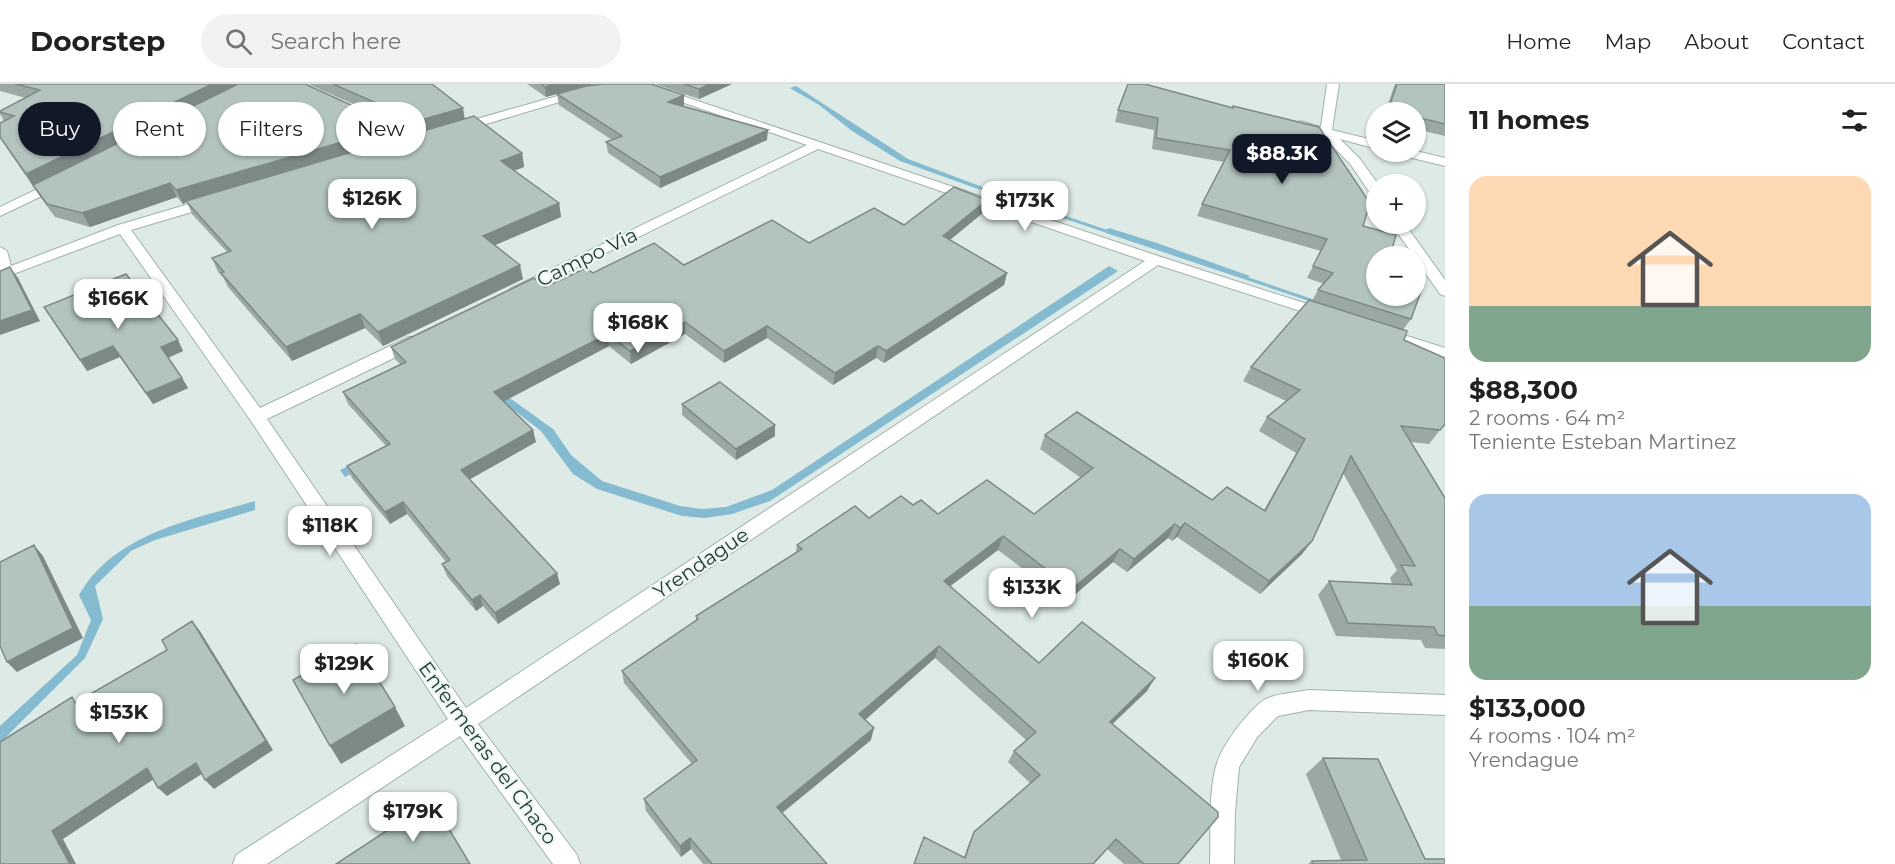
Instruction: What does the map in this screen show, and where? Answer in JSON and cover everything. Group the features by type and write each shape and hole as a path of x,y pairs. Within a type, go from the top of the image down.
{"street":[{"path":"1326,132 1334,84"},
{"path":"651,88 1156,260 1334,317"},
{"path":"426,138 593,89"},
{"path":"1291,123 1366,142"},
{"path":"1326,132 1356,162 1366,177"},
{"name":"Campo Via","path":"501,299 819,144"},
{"path":"1426,157 1445,162"},
{"path":"0,212 75,175"},
{"path":"0,251 3,274 123,228 225,197"},
{"name":"Enfermeras del Chaco","path":"123,228 257,417 463,722 568,864"},
{"path":"1405,234 1445,291"},
{"name":"Yrendague","path":"245,864 463,722 1156,260"},
{"path":"1367,328 1445,353"},
{"path":"257,417 427,335"},
{"path":"1222,864 1223,812 1228,764 1250,729 1272,707 1309,700 1445,705"}],"water":[{"path":"796,86 908,159 1009,197 1396,327 1395,330 900,161 852,131 819,105 790,88"},
{"path":"1109,266 1118,271 770,501 732,514 705,518 682,516 597,489 573,474 541,431 499,399 345,477 340,470 498,393 507,396 553,429 571,455 602,481 680,506 702,509 726,507 772,490"},
{"path":"255,501 255,510 155,540 131,551 95,586 103,619 85,658 0,743 0,726 77,655 91,620 79,595 94,574 112,557 156,532"}],"building":[{"path":"15,84 212,84 175,102 113,102 113,132 101,138 101,102 18,102 18,156 63,156 26,174 0,137 0,123 14,116 0,111 40,90"},
{"path":"238,84 305,84 344,102 336,102 336,144 324,147 324,102 218,102 218,156 293,156 176,190 170,183 82,213 47,204 33,185 92,156 101,156 101,151 113,146 113,156 206,156 206,102 201,102"},
{"path":"333,84 432,84 463,108 426,118 426,102 374,102"},
{"path":"604,84 651,84 684,95 668,102 768,130 660,177 606,142 622,136 557,94"},
{"path":"684,84 710,84 699,89"},
{"path":"1128,84 1145,84 1233,108 1233,106 1319,127 1366,197 1366,216 1363,226 1366,227 1366,234 1396,235 1393,246 1366,246 1366,305 1318,290 1333,273 1313,266 1327,239 1202,204 1230,150 1156,138 1158,118 1118,110"},
{"path":"1397,84 1445,84 1445,124 1426,119 1426,102 1391,102"},
{"path":"474,116 522,153 501,161 559,203 483,236 520,265 378,332 360,314 286,347 221,273 224,272 212,258 231,251 186,201 338,156 426,156 426,130"},
{"path":"954,187 987,200 943,236 1007,273 886,351 878,346 835,373 767,326 724,351 685,322 630,351 608,334 494,392 533,430 461,470 557,573 495,613 480,595 472,600 442,564 450,560 403,502 385,512 347,466 390,444 343,392 406,362 391,347 534,278 545,287 586,268 593,273 654,243 684,265 772,220 809,243 874,208 904,225"},
{"path":"10,267 32,310 0,321 0,271"},
{"path":"126,274 178,340 161,347 182,378 146,393 113,346 80,360 44,307"},
{"path":"1309,300 1407,331 1404,340 1445,358 1445,424 1440,430 1401,426 1445,498 1445,636 1438,635 1434,627 1348,623 1329,581 1412,585 1401,565 1415,566 1351,456 1312,541 1269,581 1185,523 1180,528 1175,524 1134,559 1120,549 1072,589 1003,536 944,581 1039,663 1082,622 1155,678 1110,722 1218,812 1218,817 1178,864 1144,864 1116,839 1093,864 914,864 924,837 965,858 974,832 1040,775 1014,751 1036,732 939,646 859,714 874,728 777,807 827,864 712,864 690,838 680,846 644,799 697,760 622,671 698,619 696,616 802,549 797,545 855,506 869,518 901,496 913,505 921,500 938,514 987,480 1034,514 1093,468 1045,435 1077,412 1212,500 1227,487 1265,511 1305,439 1267,417 1300,390 1251,367"},
{"path":"1369,306 1416,306 1411,319"},
{"path":"720,382 775,425 736,449 682,404"},
{"path":"34,545 73,628 7,662 0,646 0,562"},
{"path":"192,621 266,741 205,780 196,763 158,788 147,768 52,831 70,864 0,864 0,742 72,697 75,703 167,650 162,640"},
{"path":"356,644 395,707 330,746 293,680"},
{"path":"1323,758 1378,759 1425,859 1445,859 1445,864 1313,864 1312,861 1367,860"},
{"path":"432,801 470,864 336,864"}],"waterway":[{"path":"1109,231 1154,245"},
{"path":"1151,245 1245,276"}]}
